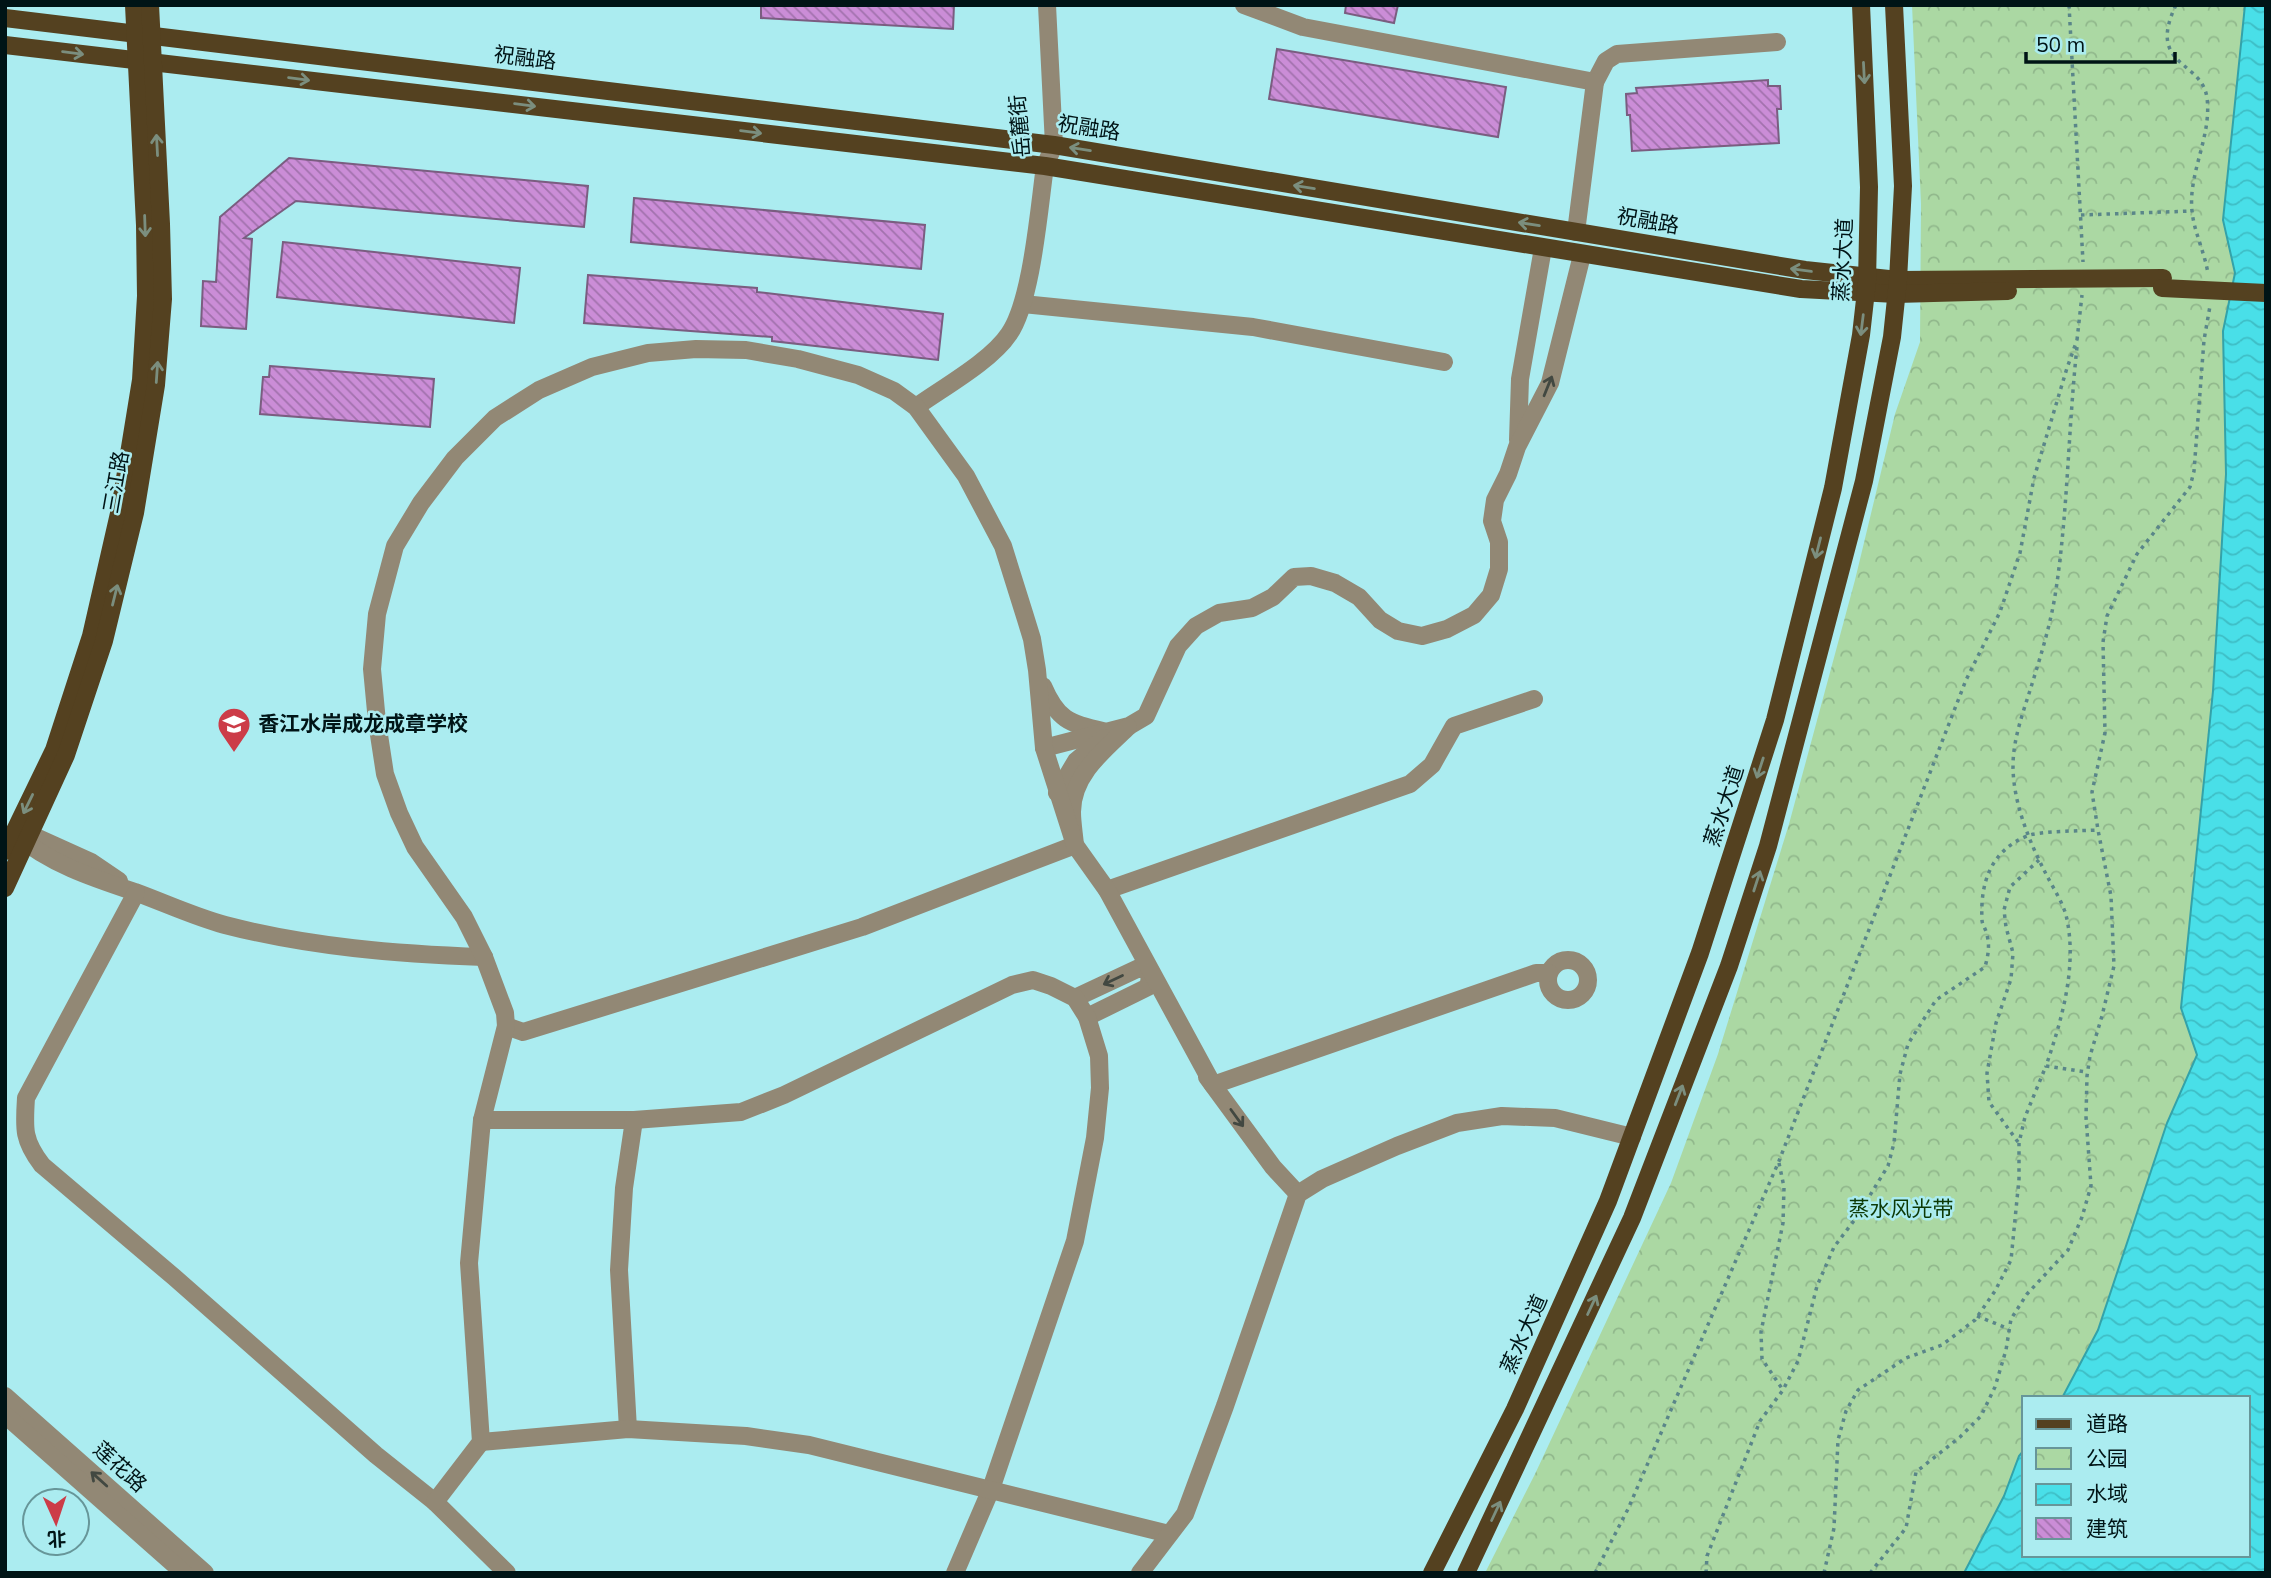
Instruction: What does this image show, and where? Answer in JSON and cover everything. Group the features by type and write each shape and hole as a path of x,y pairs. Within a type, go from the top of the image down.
{"main road":[{"path":"134,5 144,35"},
{"path":"144,35 150,5"},
{"name":"蒸水大道","path":"1432,1573 1515,1409 1608,1201 1700,953 1775,720 1833,488 1861,335 1870,187 1861,5"},
{"path":"1466,1573 1632,1218 1729,966 1768,846 1864,481 1892,337 1903,186 1894,5"},
{"name":"祝融路","path":"5,18 1048,144 1805,271 1866,285"},
{"name":"三江路","path":"5,888 54,750 86,649 125,484 141,380 146,296 144,35"},
{"name":"祝融路","path":"5,45 1045,166 1801,289 1866,285 1897,287 2163,283"},
{"path":"2163,283 2266,282"},
{"path":"2163,283 2266,293"},
{"name":"三江路","path":"5,851 23,837"}],"street":[{"name":"岳麓街","path":"1035,5 1048,144"},
{"name":"岳麓街","path":"916,407 991,354 1010,333 1023,303 1048,144 1047,5"},
{"path":"1244,5 1303,27 1595,82"},
{"path":"1576,232 1595,82 1606,61 1617,54 1777,42"},
{"path":"1517,447 1520,379 1543,248"},
{"path":"1057,793 1071,768 1086,750 1146,716 1178,646 1196,626 1219,613 1252,608 1273,597 1294,577 1311,576 1335,583 1359,597 1380,620 1398,631 1410,634 1422,636 1447,629 1474,615 1491,595 1499,569 1499,542 1493,521 1495,500 1517,447 1550,383 1582,255"},
{"path":"1023,303 1253,327 1444,362"},
{"path":"435,1502 481,1442 469,1263 482,1120 506,1026 505,1013 484,957 464,917 415,847 385,774 372,670 376,614 395,546 421,503 455,458 495,418 539,390 592,367 648,353 746,349 858,375 894,391 916,407 966,476 1003,546 1032,639 1044,748 1075,845 1107,890 1175,1032 1273,1167 1298,1194"},
{"path":"1037,670 1051,705 1063,719 1106,732"},
{"path":"1107,890 1410,783 1432,765 1454,726 1534,699"},
{"path":"1044,748 1129,726"},
{"path":"1075,845 1072,810 1074,795 1082,776 1095,759 1129,726"},
{"path":"23,837 63,865 223,925 364,950 484,957"},
{"path":"506,1026 523,1032 862,927 1075,845"},
{"path":"136,893 26,1098 24,1124 29,1147 43,1165 376,1455 435,1502 507,1573"},
{"path":"1213,1085 1536,973 1549,974"},
{"path":"1075,998 1146,976"},
{"path":"1087,1017 1146,976"},
{"path":"482,1120 634,1120 741,1112 784,1096 1012,985 1033,980 1075,998 1087,1017 1098,1056 1100,1088 1095,1138 1077,1228 991,1489 955,1573"},
{"path":"1140,1573 1185,1514 1298,1194 1322,1179 1457,1123 1502,1116 1555,1118 1632,1137"},
{"path":"628,1429 619,1270 624,1188 634,1120"},
{"name":"莲花路","path":"5,1396 205,1573"},
{"name":"莲花路","path":"5,1415 184,1573"},
{"path":"481,1442 628,1429 746,1436 809,1445 1169,1534"}],"path":[{"path":"1824,1573 1834,1528 1838,1440 1846,1412 1858,1390 1906,1358 1942,1345 1977,1316 1995,1291 2011,1260 2019,1179 2018,1143 2025,1117 2057,1035 2067,983 2070,943 2065,913 2029,835 2017,801 2013,766 2020,724 2043,649 2054,597 2064,523 2083,284 2069,5"},
{"path":"2176,5 2167,26 2168,43 2176,59 2203,83 2207,98 2192,211 2208,271 2208,282"},
{"path":"2081,215 2192,211"},
{"path":"1870,1573 1906,1528 1916,1472 1960,1437 1980,1416 1995,1387 2006,1350 2011,1319 2027,1294 2068,1250 2091,1186 2086,1117 2087,1073 2113,966 2111,896 2092,792 2105,733 2106,616 2137,554 2189,487 2194,471 2209,294"},
{"path":"1595,1573 1628,1509 1779,1161 1966,680 2000,612 2020,553 2034,478 2077,340"},
{"path":"1706,1573 1707,1556 1760,1421 1783,1390 1798,1361 1817,1286 1834,1247 1856,1218 1888,1166 1894,1143 1900,1074 1908,1044 1936,1000 1985,967 1989,953 1982,923 1983,896 1989,870 1998,854 2029,835 2098,830"},
{"path":"2018,1143 1989,1102 1987,1073 1996,1023 2011,979 2013,953 2004,910 2010,887 2039,860"},
{"path":"2046,1066 2087,1073"},
{"path":"1779,1161 1784,1187 1783,1223 1761,1332 1762,1359 1783,1390"},
{"path":"1977,1316 2009,1329"}],"green space":[{"name":"蒸水风光带","path":"1912,5 2245,5 2223,220 2235,273 2223,331 2226,474 2213,691 2181,1008 2197,1055 2167,1123 2098,1330 2063,1396 2022,1396 2022,1453 2004,1496 1964,1573 1485,1573 1535,1474 1671,1183 1718,1054 1789,824 1855,580 1895,414 1920,342 1921,204"}],"water":[{"path":"2245,5 2266,5 2266,1573 1964,1573 2004,1496 2022,1452 2022,1557 2250,1557 2250,1396 2063,1396 2098,1330 2167,1123 2197,1055 2181,1008 2213,691 2226,474 2223,331 2235,273 2223,220"}],"building":[{"path":"761,5 954,5 953,29 761,18"},
{"path":"1346,5 1398,5 1394,23 1345,13"},
{"path":"1277,49 1506,87 1498,137 1269,99"},
{"path":"1768,80 1768,86 1780,86 1781,109 1777,109 1779,143 1632,151 1626,94 1637,93 1636,88"},
{"path":"289,158 588,186 584,227 296,201 244,238 252,239 246,329 201,326 203,281 216,282 220,217"},
{"path":"634,198 925,225 921,269 631,242"},
{"path":"283,242 520,268 514,323 277,297"},
{"path":"588,275 757,288 757,292 943,314 938,360 772,341 772,337 584,323"},
{"path":"270,366 434,379 430,427 260,414 263,377 269,377"}],"place":[{"name":"香江水岸成龙成章学校","path":"234,754"}]}
